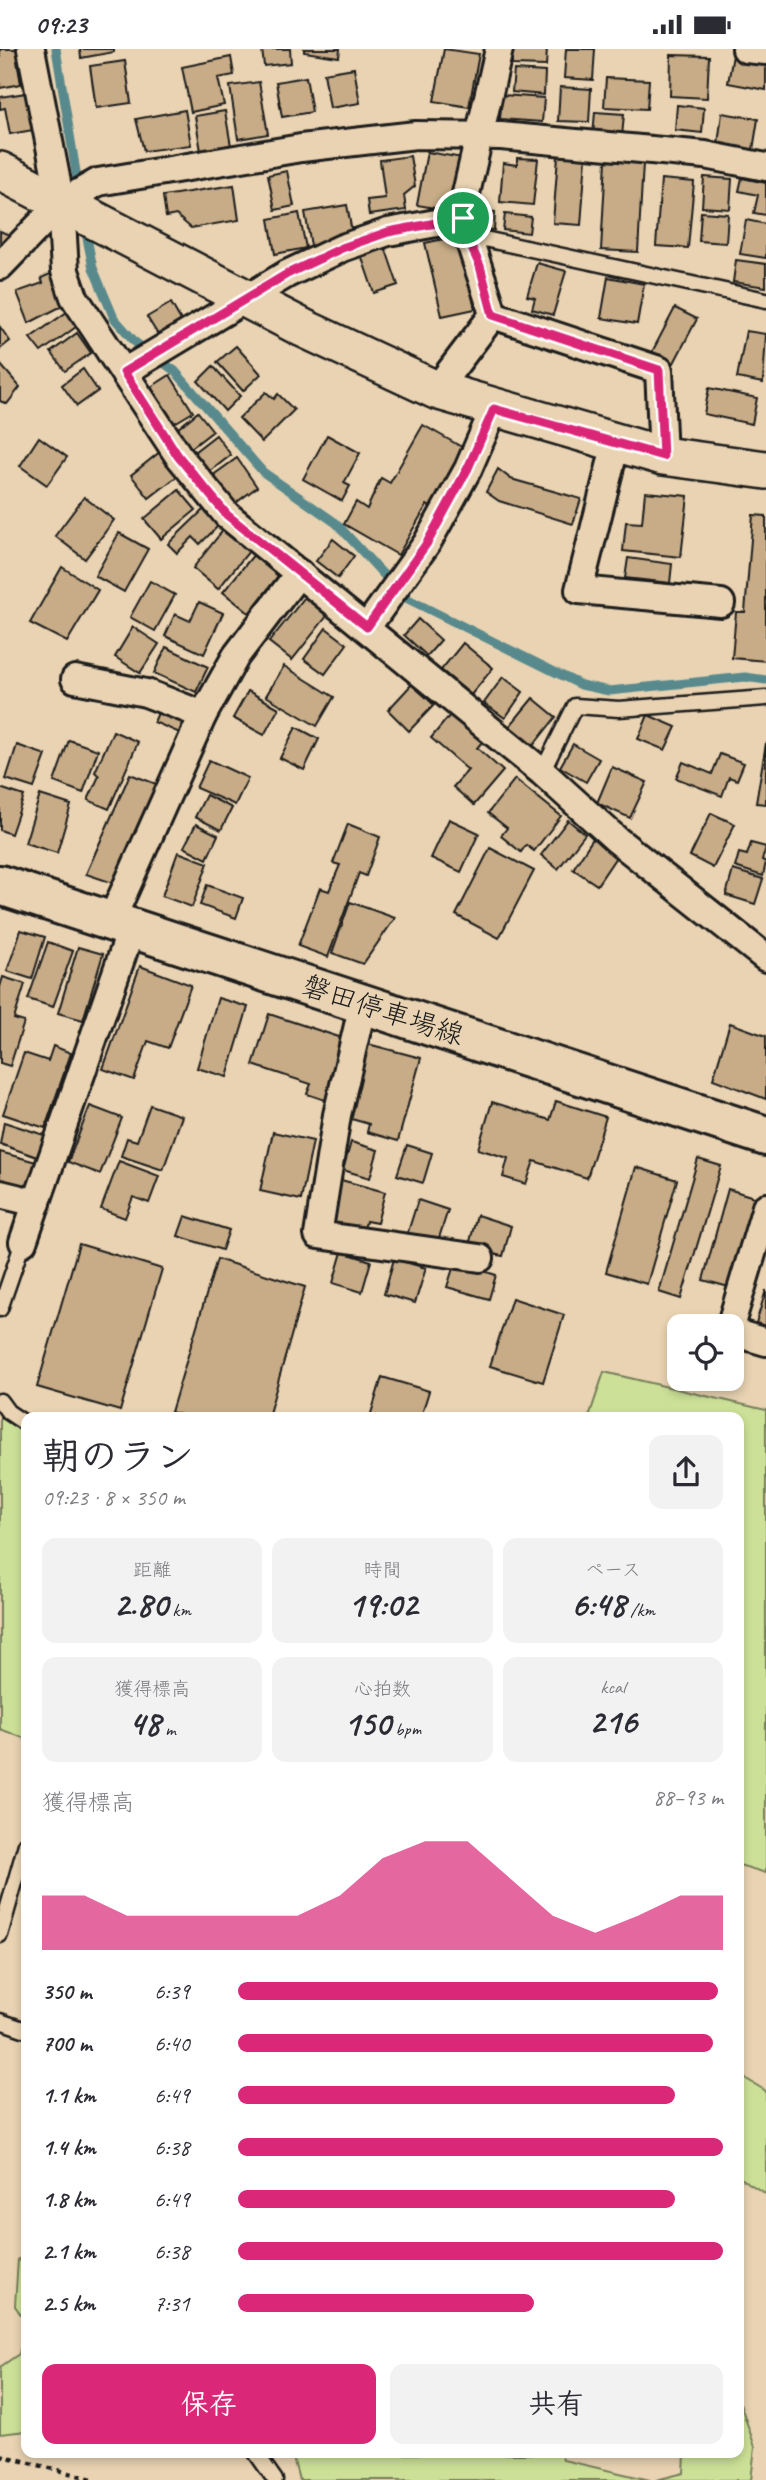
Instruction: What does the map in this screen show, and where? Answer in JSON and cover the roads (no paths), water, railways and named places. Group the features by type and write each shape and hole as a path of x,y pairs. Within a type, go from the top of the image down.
{"main road":[{"name":"磐田停車場線","path":"0,885 766,1136"}],"street":[{"path":"31,49 61,202 65,271 74,297 178,456 227,515 542,772 617,841 766,958"},
{"path":"493,315 480,266 464,226 462,211 499,49"},
{"path":"746,49 766,51"},
{"path":"0,266 61,202 98,182 301,148 416,135 480,136 705,155 766,167"},
{"path":"0,171 373,363 436,390 663,456 766,470"},
{"path":"124,372 248,300 287,274 342,248 388,232 464,226"},
{"path":"436,390 493,315"},
{"path":"493,315 659,370 663,456"},
{"path":"367,627 427,543 468,468 494,409"},
{"path":"616,443 579,590 721,603"},
{"path":"23,1242 121,924 204,715 236,656 299,573"},
{"path":"75,678 146,693 204,715"},
{"path":"363,1004 337,1115 318,1235 480,1258"},
{"path":"0,1194 37,1203"},
{"path":"735,1314 766,1207"},
{"path":"744,1334 766,1342"}],"lane":[{"path":"464,226 766,300"},
{"path":"542,772 575,706 619,709 766,698"},
{"path":"0,1309 23,1242"},
{"path":"0,1401 8,1412 21,1421"},
{"path":"0,1935 21,1861"},
{"path":"0,2021 21,2028"},
{"path":"261,2458 275,2480"}],"waterway":[{"path":"56,49 79,190"},
{"path":"85,228 93,268 114,318 136,343 175,371 263,472 336,523 404,597 581,685 609,691 745,677 766,680"}]}
